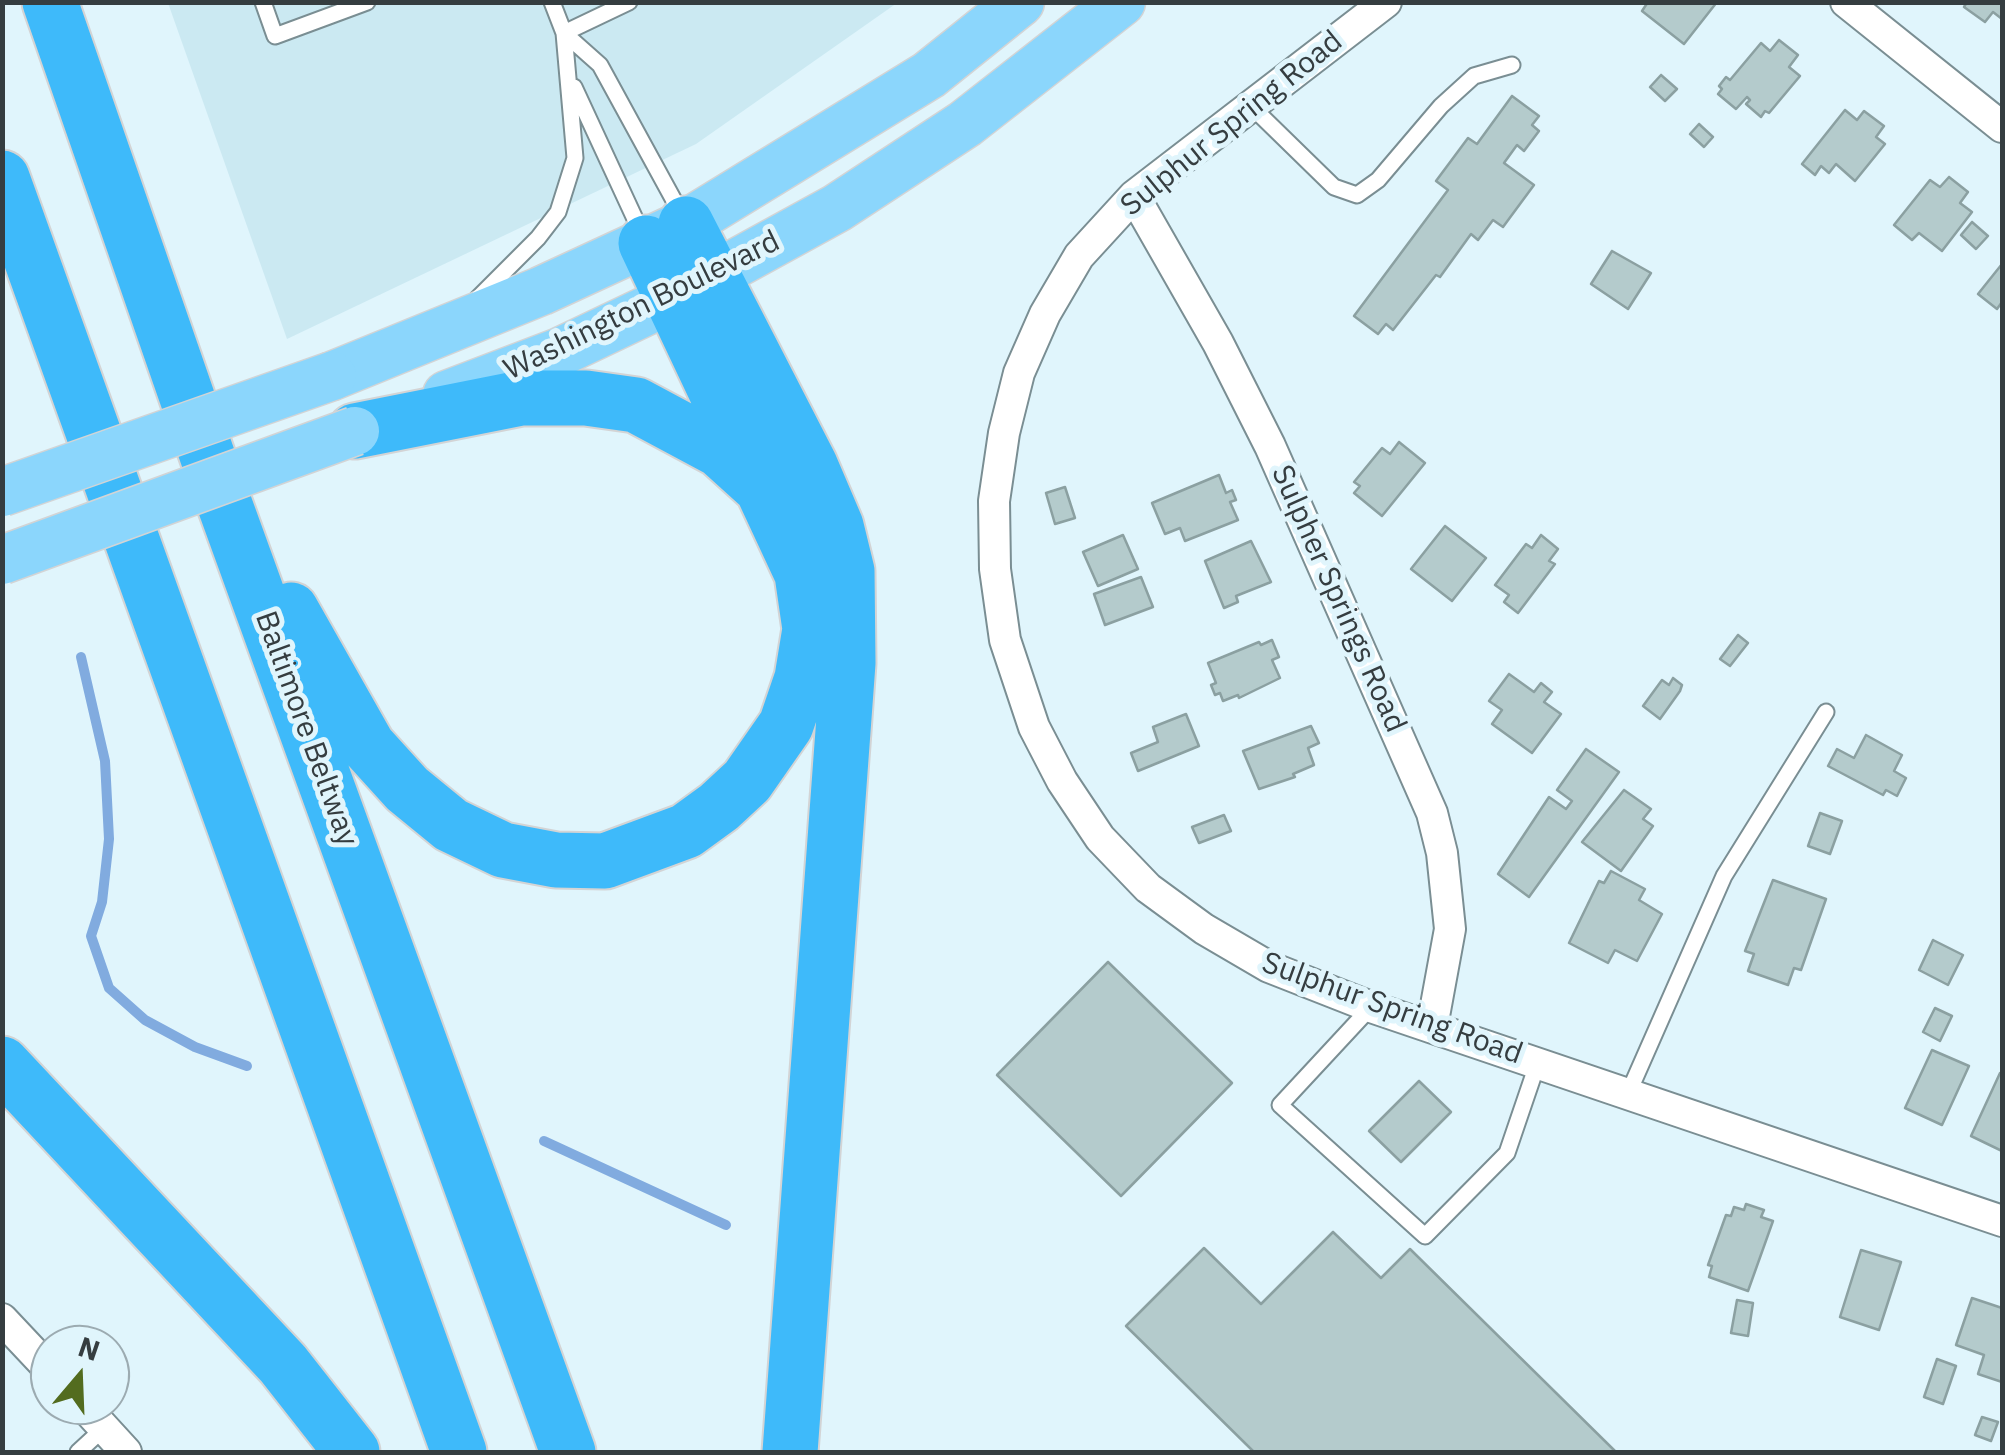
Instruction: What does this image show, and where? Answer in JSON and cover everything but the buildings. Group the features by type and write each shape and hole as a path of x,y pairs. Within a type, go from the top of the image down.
{"highway":[{"name":"Baltimore Beltway","path":"50,2 214,475 568,1452"},
{"path":"2,178 458,1452"},
{"path":"666,234 694,288 810,465 836,526 847,571 848,663 790,1452"},
{"path":"214,475 368,746 451,824 504,850 556,860 605,861 648,848 686,831 747,781 786,725 802,678 810,630 802,574 783,526 762,488 694,288"},
{"path":"355,430 521,398 586,398 636,405 720,450 762,488"},
{"path":"4,1066 283,1364 352,1452"}],"main road":[{"name":"Washington Boulevard","path":"2,492 332,376 442,333 666,234 929,75 1020,2"},
{"name":"Washington Boulevard","path":"2,560 560,352 694,288 837,208 965,124 1120,2"}],"street":[{"name":"Sulphur Spring Road","path":"1386,2 1134,196 1079,256 1045,314 1019,373 1004,432 994,501 994,569 1004,640 1034,726 1062,781 1100,838 1148,888 1204,929 1269,967 1371,1008 2002,1222"},
{"path":"1846,2 2002,127"},
{"name":"Sulpher Springs Road","path":"1134,196 1218,343 1270,446 1432,814 1442,853 1450,929 1432,1027"},
{"path":"2,1319 30,1349"},
{"path":"101,1425 126,1452"}],"lane":[{"path":"263,2 276,36 367,2"},
{"path":"442,333 538,238 558,212 575,158 564,34 552,2"},
{"path":"564,34 629,2"},
{"path":"564,34 600,65 666,234"},
{"path":"1251,106 1334,187 1358,195 1378,180 1441,106 1474,76 1512,65"},
{"path":"570,79 666,234"},
{"path":"1628,1094 1724,876 1826,712"},
{"path":"1371,1008 1280,1105 1425,1236 1507,1153 1538,1062"},
{"path":"78,1452 104,1428"}],"shaded area":[{"path":"168,3 897,3 696,144 287,339"}],"waterway":[{"path":"81,657 105,761 109,839 102,902 91,936 109,988 145,1020 195,1047 247,1066"},
{"path":"544,1141 726,1225"}]}
